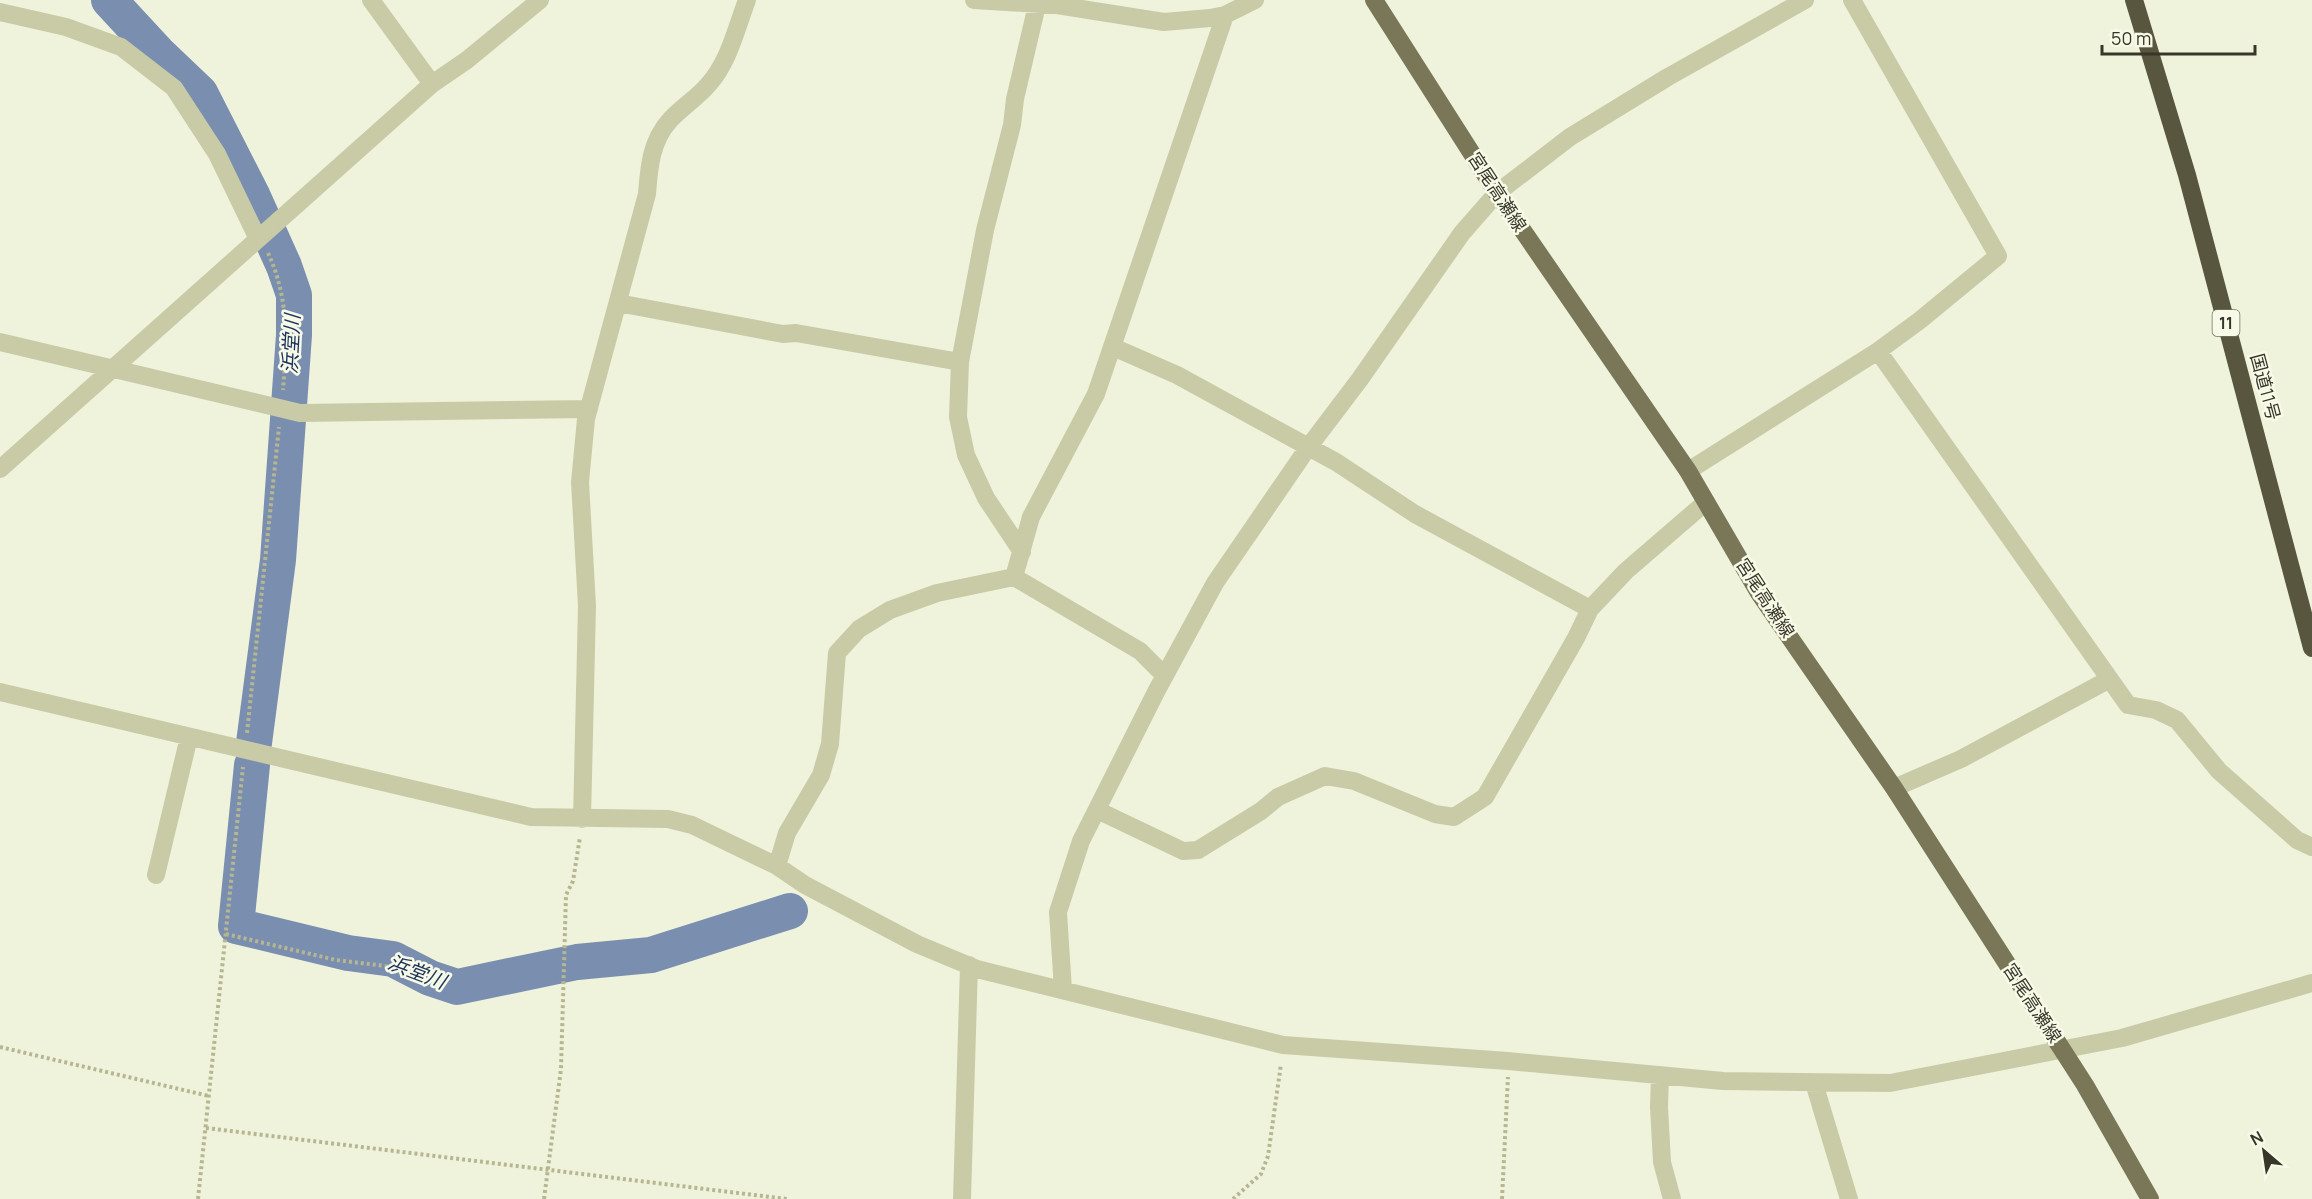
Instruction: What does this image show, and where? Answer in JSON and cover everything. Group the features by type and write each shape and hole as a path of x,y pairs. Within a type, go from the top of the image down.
{"highway":[{"name":"国道11号","path":"2134,0 2187,175 2312,648"}],"main road":[{"name":"宮尾高瀬線","path":"1374,0 1497,194 1688,471 1759,593 1894,788 2062,1049 2115,1135 2150,1199"}],"street":[{"path":"371,0 432,84"},
{"path":"0,469 432,84 467,60 540,0"},
{"path":"582,819 587,606 580,482 589,409 647,194 650,164 657,137 671,119 709,85 723,64 749,0 737,0"},
{"path":"974,0 1057,5 1164,22 1225,15 1255,0"},
{"path":"1063,990 1058,912 1082,841 1165,676 1215,583 1462,232 1497,194 1570,137 1668,77 1804,0"},
{"path":"1688,471 1878,351 1919,321 1998,256 1852,0"},
{"path":"1022,552 986,498 966,455 958,417 960,362 985,230 1012,124 1015,99 1037,5"},
{"path":"0,12 66,27 121,47 174,88 217,154 264,234"},
{"path":"1014,577 1031,517 1096,394 1225,15"},
{"path":"618,303 783,334 796,333 960,362"},
{"path":"0,342 288,410 589,409"},
{"path":"1113,347 1177,375 1336,462 1415,514 1590,609"},
{"path":"1878,351 2108,680 2128,705 2156,711 2177,720 2218,771 2297,840 2312,848"},
{"path":"1097,810 1183,851 1198,850 1261,811 1278,797 1324,776 1354,781 1435,814 1454,817 1485,797 1576,638 1590,609 1626,572 1706,502"},
{"path":"777,866 787,833 821,775 830,744 837,653 859,629 890,610 937,593 1014,577 1140,651 1165,676"},
{"path":"1894,788 1961,759 2108,680"},
{"path":"0,692 531,817 668,819 692,825 777,866 805,885 917,944 969,965 1283,1045 1508,1061 1723,1081 1890,1083 2122,1038 2312,983"},
{"path":"156,875 189,737"},
{"path":"962,1199 969,965"},
{"path":"1660,1075 1662,1162 1672,1199"},
{"path":"1814,1083 1850,1199"}],"path":[{"path":"198,1199 245,750 288,410 285,313 281,285 264,234"},
{"path":"544,1199 561,1069 566,895 573,881 582,819"},
{"path":"226,934 336,960 386,966 408,974"},
{"path":"1233,1199 1261,1174 1268,1155 1283,1045"},
{"path":"0,1047 209,1096"},
{"path":"1502,1199 1508,1061"},
{"path":"206,1128 787,1199"}],"waterway":[{"name":"浜堂川","path":"109,0 158,53 200,93 252,195 284,266 294,295 294,335 278,560 254,743"},
{"name":"浜堂川","path":"252,765 236,926 348,953 393,959 430,978 457,987 577,962 651,955 790,911"}]}
